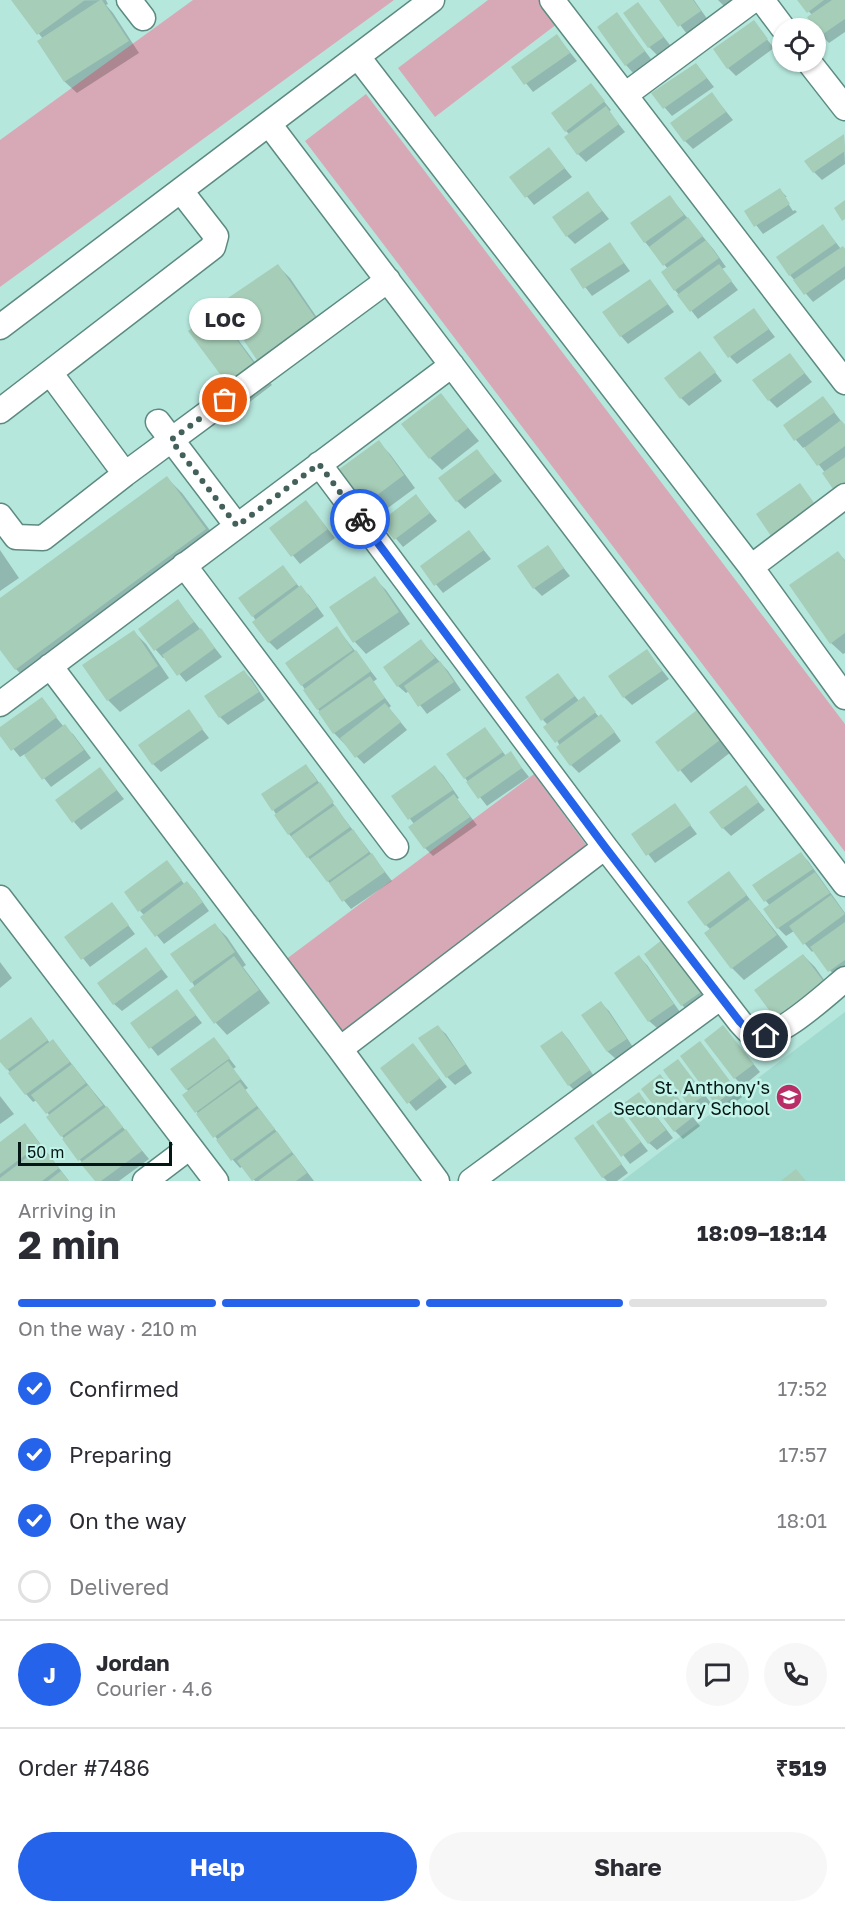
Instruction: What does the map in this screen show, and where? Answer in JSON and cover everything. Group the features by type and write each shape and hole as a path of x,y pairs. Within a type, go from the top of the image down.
{"street":[{"path":"0,327 432,0"},
{"path":"552,0 845,382"},
{"path":"625,95 753,0"},
{"path":"762,0 776,18"},
{"path":"358,57 751,567 845,697"},
{"path":"817,72 845,108"},
{"path":"269,124 845,884"},
{"path":"0,411 213,247 216,236 181,191"},
{"path":"0,516 16,537 43,538 125,474 165,431 388,280"},
{"path":"0,704 452,364"},
{"path":"51,374 125,474"},
{"path":"165,431 237,526"},
{"path":"319,464 605,847 740,1022 753,1035 766,1036 782,1029 845,979"},
{"path":"751,567 845,496"},
{"path":"184,565 396,848"},
{"path":"50,666 437,1181"},
{"path":"340,1049 605,847"},
{"path":"0,898 216,1181"},
{"path":"471,1181 721,997"},
{"path":"145,1181 190,1147"}],"shaded area":[{"path":"193,0 394,0 0,287 0,140"},
{"path":"488,0 539,0 557,24 435,117 398,68"},
{"path":"366,94 845,724 845,852 305,141"},
{"path":"534,774 595,857 346,1042 285,960"},
{"name":"St. Anthony's Secondary School","path":"845,1012 845,1181 622,1181"}],"building":[{"path":"11,0 85,0 37,35"},
{"path":"100,0 129,41 64,82 37,41"},
{"path":"659,0 693,0 701,11 678,27"},
{"path":"797,0 824,0 807,13"},
{"path":"832,0 845,0 845,19 826,32 826,18 807,17"},
{"path":"638,2 664,37 648,48 623,13"},
{"path":"617,12 645,51 625,66 597,27"},
{"path":"754,20 768,39 727,69 713,49"},
{"path":"557,34 570,53 524,85 511,67"},
{"path":"696,63 707,78 663,109 651,93"},
{"path":"591,83 605,101 565,132 551,113"},
{"path":"712,92 726,112 684,142 670,123"},
{"path":"606,106 619,124 577,155 564,137"},
{"path":"844,134 845,151 813,173 804,161"},
{"path":"549,147 565,168 525,198 509,177"},
{"path":"780,188 790,204 754,227 744,211"},
{"path":"588,191 602,211 566,237 552,217"},
{"path":"670,195 684,215 644,243 630,223"},
{"path":"845,200 845,219 842,221 834,208"},
{"path":"688,217 703,236 663,266 649,247"},
{"path":"823,224 836,243 789,276 776,257"},
{"path":"706,240 719,258 674,291 661,272"},
{"path":"610,242 624,263 583,289 570,269"},
{"path":"843,246 845,266 804,295 793,280"},
{"path":"278,264 321,326 261,366 219,304"},
{"path":"719,264 732,281 690,312 677,295"},
{"path":"650,279 668,304 620,337 602,312"},
{"path":"754,308 769,329 728,358 713,337"},
{"path":"216,311 261,373 234,393 188,331"},
{"path":"700,351 716,372 680,399 664,378"},
{"path":"790,353 805,373 768,401 752,380"},
{"path":"441,393 468,428 429,459 401,424"},
{"path":"823,396 835,412 794,441 783,425"},
{"path":"841,420 845,425 845,446 817,466 804,448"},
{"path":"379,440 404,475 364,505 338,470"},
{"path":"477,449 495,473 456,502 438,478"},
{"path":"845,457 845,486 835,492 822,473"},
{"path":"167,476 206,529 15,670 0,650 0,598"},
{"path":"800,483 817,507 773,539 756,514"},
{"path":"416,494 430,513 394,540 380,522"},
{"path":"306,500 328,529 291,557 269,528"},
{"path":"469,530 484,550 434,586 420,566"},
{"path":"548,545 564,568 533,589 517,566"},
{"path":"838,551 845,561 845,633 830,644 789,585"},
{"path":"283,565 297,584 252,617 238,598"},
{"path":"375,576 399,612 353,643 329,607"},
{"path":"301,585 317,607 268,643 252,622"},
{"path":"178,599 194,622 154,651 138,629"},
{"path":"337,626 353,650 301,686 285,663"},
{"path":"201,628 215,648 177,676 162,655"},
{"path":"134,630 158,666 107,701 82,665"},
{"path":"421,639 435,658 397,687 383,667"},
{"path":"647,649 662,671 623,698 608,676"},
{"path":"356,650 371,671 317,710 303,690"},
{"path":"440,661 454,682 418,707 404,686"},
{"path":"244,670 259,692 219,718 204,696"},
{"path":"558,673 575,696 541,721 525,697"},
{"path":"370,676 385,698 333,734 318,712"},
{"path":"584,696 596,712 555,743 543,727"},
{"path":"42,697 57,717 11,751 0,736 0,727"},
{"path":"385,703 401,722 355,758 340,738"},
{"path":"189,709 203,729 152,765 138,745"},
{"path":"697,710 720,740 678,772 655,742"},
{"path":"601,714 615,732 570,766 556,747"},
{"path":"65,724 84,750 42,780 24,755"},
{"path":"485,727 503,752 464,779 446,754"},
{"path":"511,751 522,768 478,799 466,782"},
{"path":"306,764 317,781 272,811 261,794"},
{"path":"435,765 453,790 408,820 391,796"},
{"path":"100,767 117,790 72,823 55,800"},
{"path":"320,782 334,802 288,835 274,815"},
{"path":"746,785 759,802 722,829 709,812"},
{"path":"454,794 470,817 424,849 408,827"},
{"path":"675,803 691,825 646,856 631,834"},
{"path":"335,805 350,827 307,858 291,836"},
{"path":"353,829 369,852 327,882 310,859"},
{"path":"801,852 813,869 764,902 752,885"},
{"path":"372,853 385,872 342,902 329,883"},
{"path":"167,860 182,880 138,912 124,892"},
{"path":"729,871 747,895 705,926 687,902"},
{"path":"815,872 830,893 777,929 763,909"},
{"path":"187,881 203,902 155,937 140,917"},
{"path":"831,895 845,914 803,945 789,926"},
{"path":"750,899 777,935 731,969 704,933"},
{"path":"112,902 129,925 81,960 64,937"},
{"path":"845,922 845,960 828,972 810,947"},
{"path":"215,923 235,952 191,983 170,954"},
{"path":"663,939 701,992 681,1006 644,954"},
{"path":"146,947 162,969 113,1005 97,983"},
{"path":"803,954 824,982 775,1018 754,990"},
{"path":"639,955 674,1004 648,1022 614,973"},
{"path":"234,956 259,990 214,1024 189,990"},
{"path":"177,989 196,1015 149,1049 130,1023"},
{"path":"601,1001 627,1039 607,1052 581,1015"},
{"path":"31,1017 48,1040 7,1070 0,1062 0,1040"},
{"path":"438,1025 466,1064 446,1078 418,1038"},
{"path":"723,1025 754,1064 734,1079 704,1040"},
{"path":"562,1031 590,1070 568,1086 540,1046"},
{"path":"214,1037 230,1058 186,1090 170,1069"},
{"path":"53,1039 70,1062 25,1095 8,1073"},
{"path":"700,1041 736,1089 715,1104 680,1056"},
{"path":"413,1043 440,1078 407,1104 380,1068"},
{"path":"678,1059 705,1095 689,1106 663,1070"},
{"path":"228,1061 241,1079 195,1113 182,1095"},
{"path":"72,1064 86,1083 46,1114 31,1095"},
{"path":"660,1074 693,1117 674,1132 641,1089"},
{"path":"240,1082 257,1106 213,1138 196,1114"},
{"path":"88,1085 103,1105 61,1137 46,1117"},
{"path":"639,1092 666,1130 648,1144 620,1106"},
{"path":"107,1106 123,1127 78,1161 62,1139"},
{"path":"259,1108 275,1129 231,1161 216,1140"},
{"path":"616,1108 641,1142 621,1157 596,1122"},
{"path":"25,1123 40,1144 0,1174 0,1142"},
{"path":"593,1124 622,1164 602,1178 574,1138"},
{"path":"126,1129 142,1151 101,1181 95,1181 80,1163"},
{"path":"277,1131 292,1152 252,1181 237,1161"},
{"path":"42,1146 59,1168 42,1181 0,1181 0,1178"},
{"path":"294,1154 307,1173 296,1181 258,1181"},
{"path":"796,1169 806,1181 781,1181"},
{"path":"61,1171 69,1181 48,1181"}],"way so far":[{"path":"225,400 171,440 237,526 319,464 360,519"}],"place":[{"name":"LOC","path":"225,400"},
{"name":"St. Anthony's Secondary School","path":"789,1097"}],"route":[{"path":"360,519 605,847 740,1022 753,1035 766,1036"}]}
